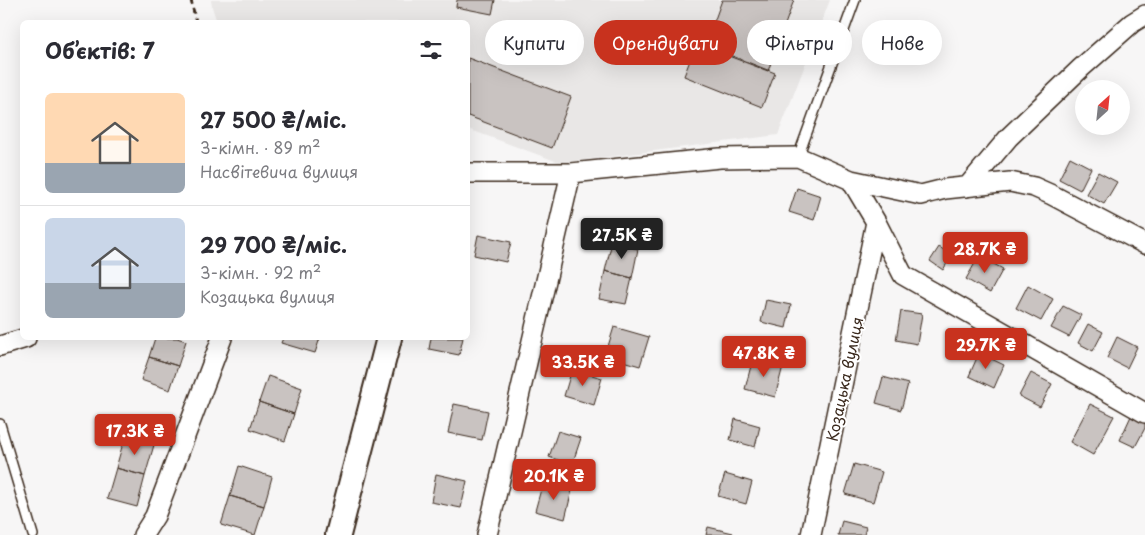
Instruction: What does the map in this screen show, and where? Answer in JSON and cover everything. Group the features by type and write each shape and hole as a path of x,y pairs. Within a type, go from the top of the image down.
{"street":[{"path":"967,187 1009,137 1081,68 1132,23 1145,15"},
{"path":"470,173 571,172 720,158 798,157 851,180 921,195 945,189 1010,182 1034,187 1052,194 1145,244"},
{"path":"487,535 571,172"},
{"path":"851,180 876,222 903,275 1145,412"},
{"name":"Козацька вулиця","path":"811,535 876,222"},
{"path":"0,346 20,340"},
{"path":"143,535 155,516 221,340"},
{"path":"338,535 388,340"}],"lane":[{"path":"798,157 855,0"},
{"path":"0,424 34,535"}],"path":[{"path":"191,0 196,20"}],"shaded area":[{"path":"211,0 830,0 822,20 747,20 747,65 805,65 778,135 561,163 470,130 470,20 216,20"}],"building":[{"path":"457,0 495,0 492,14 456,7"},
{"path":"722,0 794,0 787,20 747,20 747,63 737,59 737,20 715,20"},
{"path":"737,58 747,62 747,65 755,65 775,73 762,107 684,76 688,65 737,65"},
{"path":"470,59 485,65 571,97 552,148 470,117"},
{"path":"752,65 770,65 768,71"},
{"path":"1070,157 1091,168 1080,190 1059,179"},
{"path":"1098,172 1117,182 1104,204 1086,194"},
{"path":"797,188 821,196 814,220 789,212"},
{"path":"478,235 511,242 506,262 474,255"},
{"path":"612,242 638,249 632,278 605,271"},
{"path":"939,247 952,255 943,270 930,261"},
{"path":"979,256 1003,269 990,293 966,279"},
{"path":"605,271 632,278 626,304 599,299"},
{"path":"1028,285 1053,299 1041,321 1016,308"},
{"path":"766,300 791,305 786,328 761,322"},
{"path":"1063,306 1081,315 1069,337 1051,328"},
{"path":"901,311 922,314 917,344 896,340"},
{"path":"1088,324 1103,332 1093,351 1078,343"},
{"path":"614,327 649,337 640,366 605,356"},
{"path":"1117,337 1137,347 1127,368 1107,358"},
{"path":"154,340 186,341 178,366 149,357"},
{"path":"282,340 319,340 315,353 281,343"},
{"path":"431,340 463,340 459,355 429,349"},
{"path":"979,353 1004,365 994,388 969,376"},
{"path":"149,357 178,366 170,390 141,380"},
{"path":"753,358 783,366 775,397 745,389"},
{"path":"572,369 602,378 594,405 564,396"},
{"path":"1031,373 1052,384 1040,407 1019,396"},
{"path":"268,376 302,388 294,414 259,402"},
{"path":"883,377 908,384 901,410 876,403"},
{"path":"259,402 294,414 285,441 250,429"},
{"path":"454,404 488,411 482,440 448,433"},
{"path":"1090,404 1114,416 1093,455 1070,442"},
{"path":"1131,416 1145,423 1145,428 1135,447 1120,440"},
{"path":"735,419 760,426 755,447 730,440"},
{"path":"558,431 581,438 572,465 549,457"},
{"path":"125,436 154,445 145,476 116,468"},
{"path":"854,464 882,472 873,502 845,494"},
{"path":"239,466 272,477 264,506 230,496"},
{"path":"116,468 145,476 137,507 107,499"},
{"path":"436,474 467,481 461,508 431,502"},
{"path":"725,474 752,482 746,504 718,496"},
{"path":"543,482 572,490 565,519 535,511"},
{"path":"230,496 264,506 255,535 221,525"},
{"path":"842,521 866,527 864,535 838,535"},
{"path":"708,527 733,533 732,535 706,535"}]}
